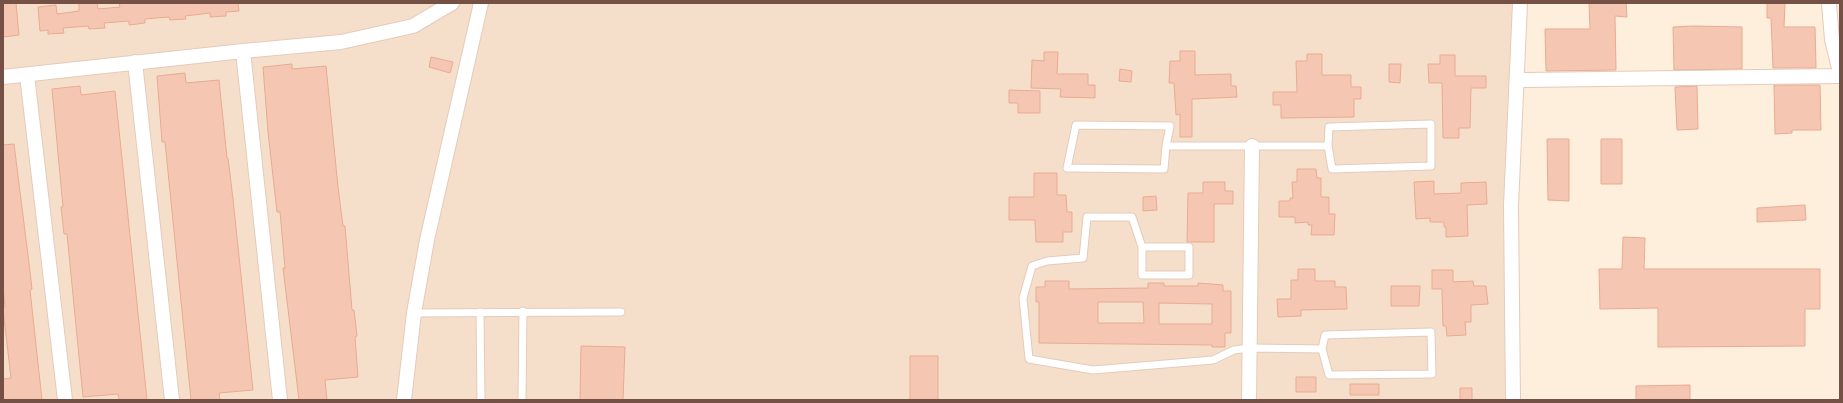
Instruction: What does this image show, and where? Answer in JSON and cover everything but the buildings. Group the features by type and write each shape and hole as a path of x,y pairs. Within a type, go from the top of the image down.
{"street":[{"path":"3,77 135,62 341,42 413,26 452,3"},
{"path":"404,400 414,313 427,240 481,3"},
{"path":"1513,400 1511,206 1520,3"},
{"path":"1829,3 1832,40 1840,72"},
{"path":"243,51 280,400"},
{"path":"135,62 172,400"},
{"path":"27,75 65,400"},
{"path":"1517,80 1840,76"},
{"path":"1249,400 1252,146"}],"lane":[{"path":"1431,124 1431,166 1332,169 1328,146 1329,127 1431,124"},
{"path":"1076,125 1170,126 1166,146 1164,169 1067,168 1076,125"},
{"path":"1166,146 1328,146"},
{"path":"1142,247 1189,247 1189,275 1142,275 1142,247 1132,217 1087,217 1083,258 1047,261 1032,266 1023,298 1029,359 1093,370 1213,360 1234,350 1249,348 1322,349"},
{"path":"414,313 523,311 621,312"},
{"path":"522,400 523,311"},
{"path":"480,312 481,400"},
{"path":"1431,332 1432,374 1329,375 1322,349 1325,335 1431,332"}],"shaded area":[{"path":"3,3 1528,3 1514,12 1511,400 3,400"}]}
